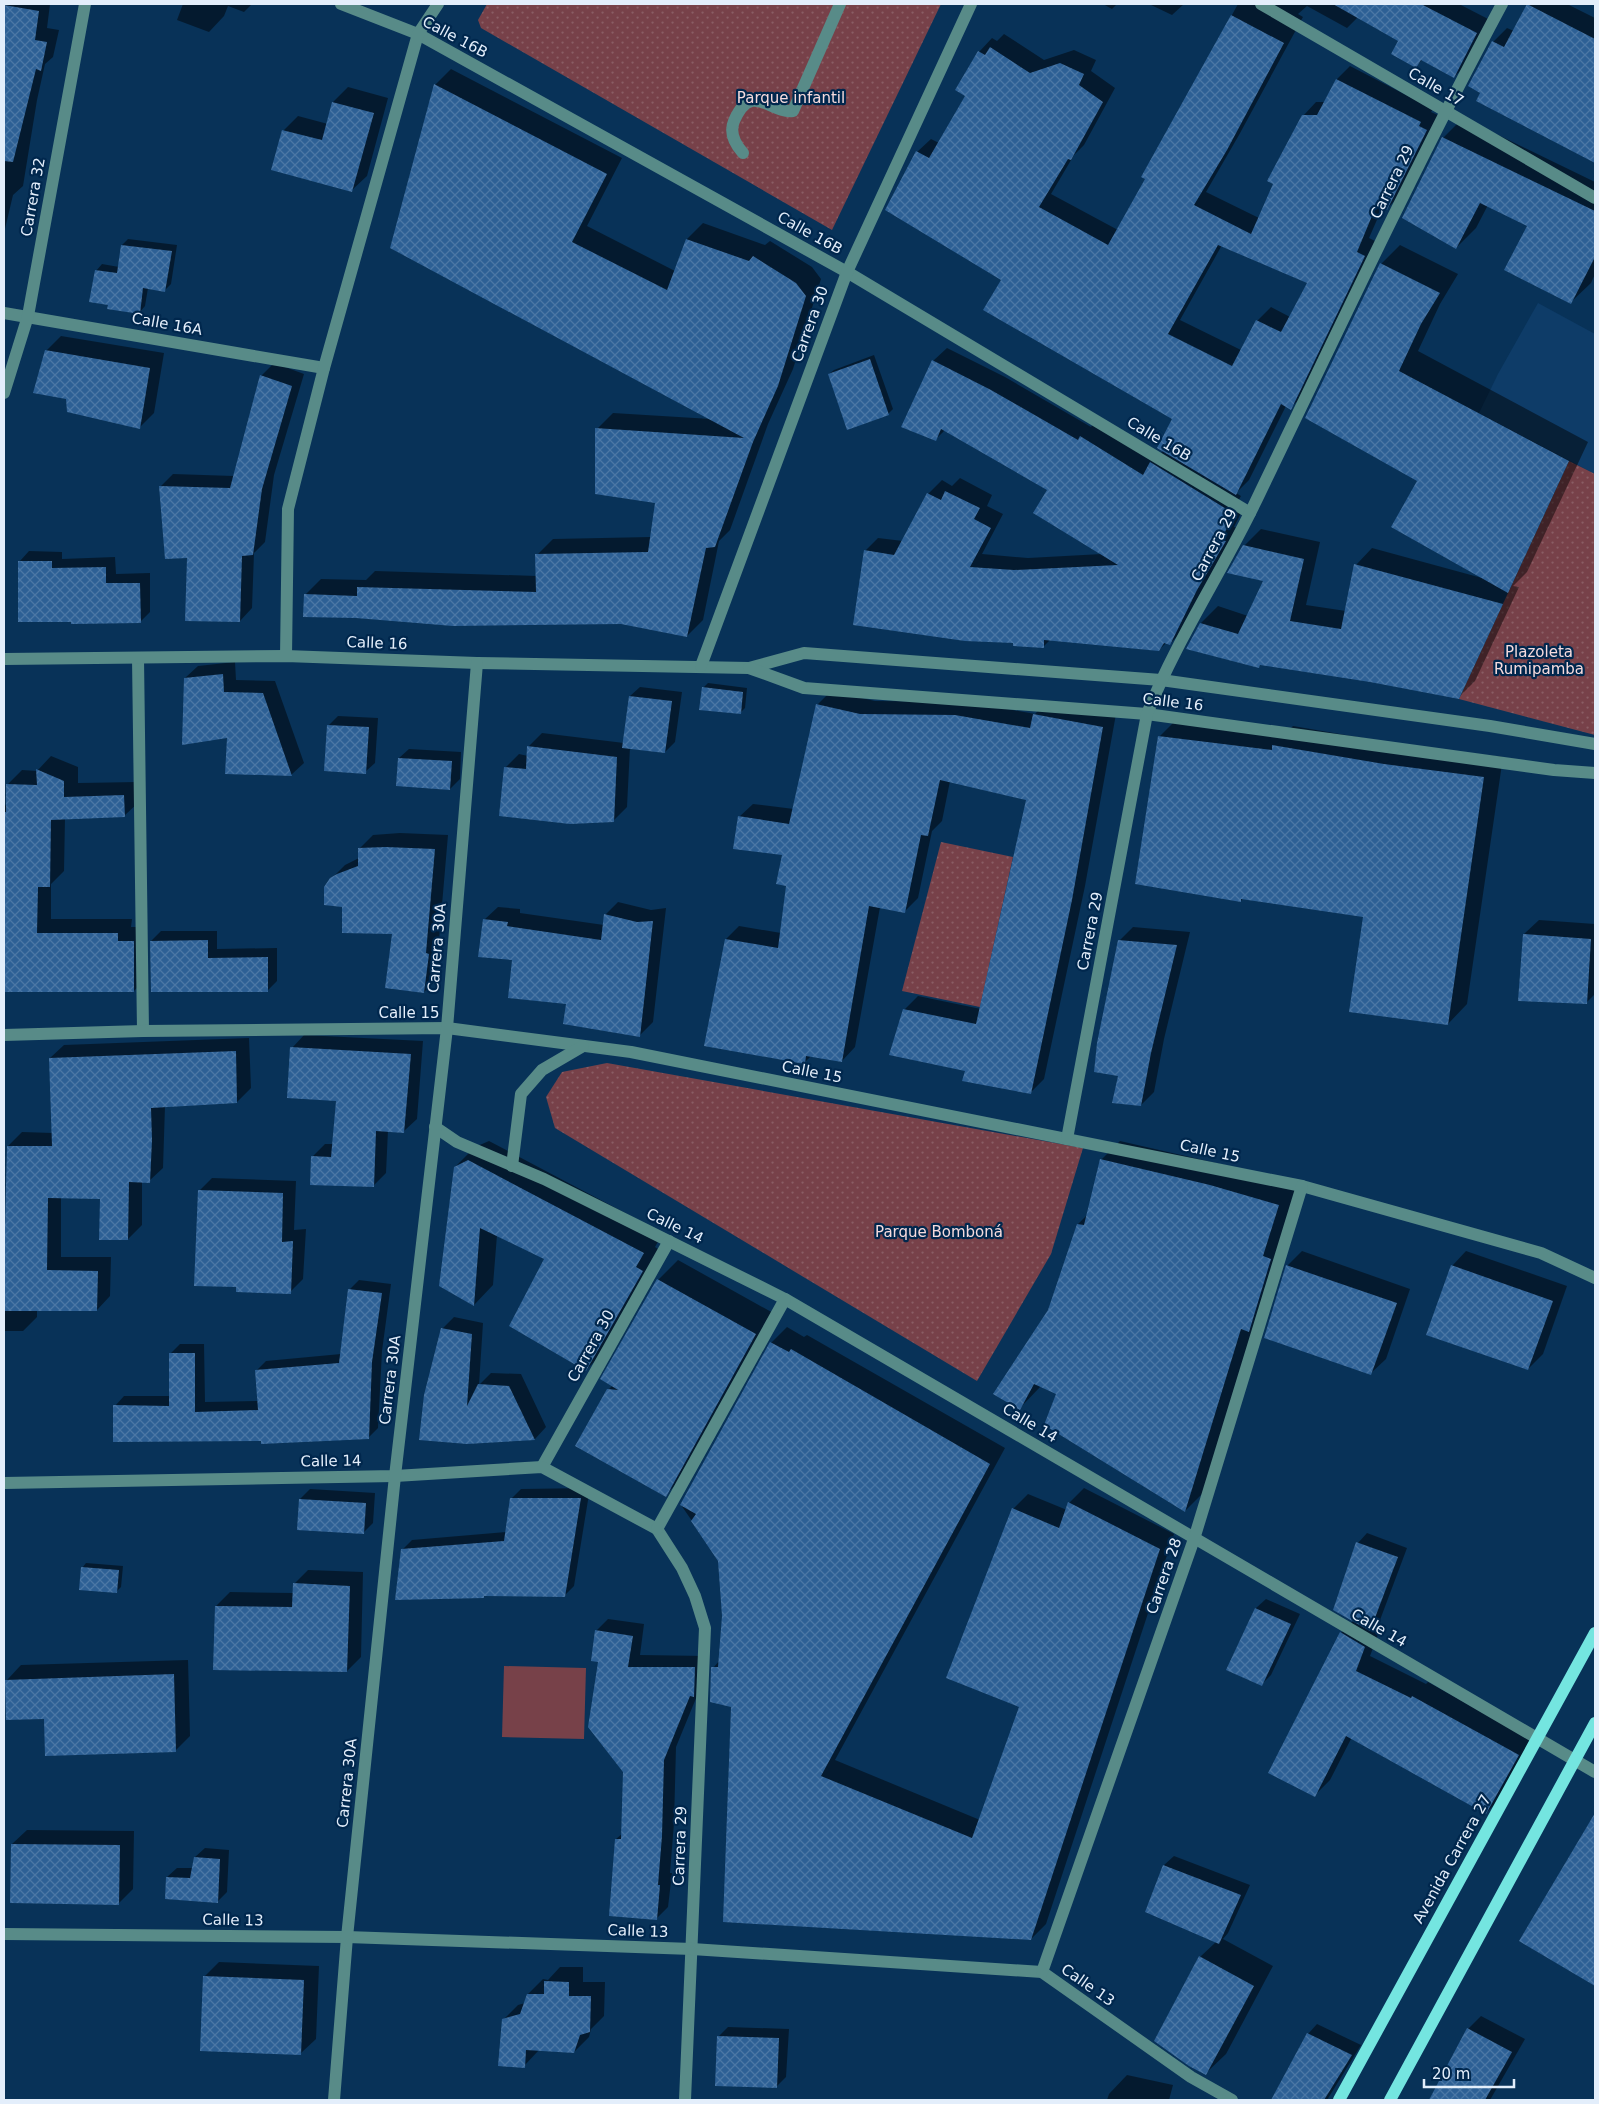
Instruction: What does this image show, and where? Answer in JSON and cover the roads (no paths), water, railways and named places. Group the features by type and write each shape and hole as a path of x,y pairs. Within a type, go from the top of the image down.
{"main road":[{"name":"Avenida Carrera 27","path":"1339,2100 1595,1633"},
{"path":"1390,2100 1595,1723"}],"street":[{"name":"Carrera 32","path":"4,393 28,316 85,4"},
{"name":"Calle 16B","path":"341,4 418,34 847,272 1250,513"},
{"path":"286,656 288,509 324,368 418,34 438,4"},
{"path":"743,153 736,144 733,134 733,124 736,116 748,103 757,100 787,112 793,111 840,4"},
{"name":"Carrera 30","path":"702,666 847,272 971,4"},
{"name":"Calle 17","path":"1261,4 1595,198"},
{"name":"Carrera 29","path":"1067,1139 1148,714 1161,680 1250,513 1445,111 1502,4"},
{"name":"Calle 16A","path":"4,313 324,368"},
{"name":"Calle 16","path":"4,659 286,656 477,663 749,668 804,654 1161,680 1490,726 1595,744"},
{"path":"138,658 143,1031"},
{"name":"Carrera 30A","path":"334,2100 347,1937 395,1476 447,1028 477,663"},
{"name":"Calle 16","path":"749,668 804,688 1148,714 1554,770 1595,773"},
{"name":"Calle 15","path":"4,1035 143,1031 447,1028 631,1052 1302,1186 1541,1253 1595,1278"},
{"path":"512,1166 521,1094 542,1070 583,1046"},
{"name":"Calle 14","path":"436,1127 457,1142 544,1179 785,1299 1595,1772"},
{"name":"Carrera 28","path":"1042,1972 1194,1539 1302,1186"},
{"name":"Carrera 30","path":"542,1467 669,1241"},
{"path":"542,1467 657,1529 785,1299"},
{"name":"Calle 14","path":"4,1483 395,1476 542,1467"},
{"name":"Carrera 29","path":"657,1529 682,1568 695,1596 705,1628 685,2100"},
{"name":"Calle 13","path":"4,1934 347,1937 692,1949 1042,1972 1191,2078 1232,2100"}],"park label":[{"name":"Parque infantil","path":"791,98"},
{"name":"Plazoleta Rumipamba","path":"1539,660"},
{"name":"Parque Bomboná","path":"939,1232"}]}
